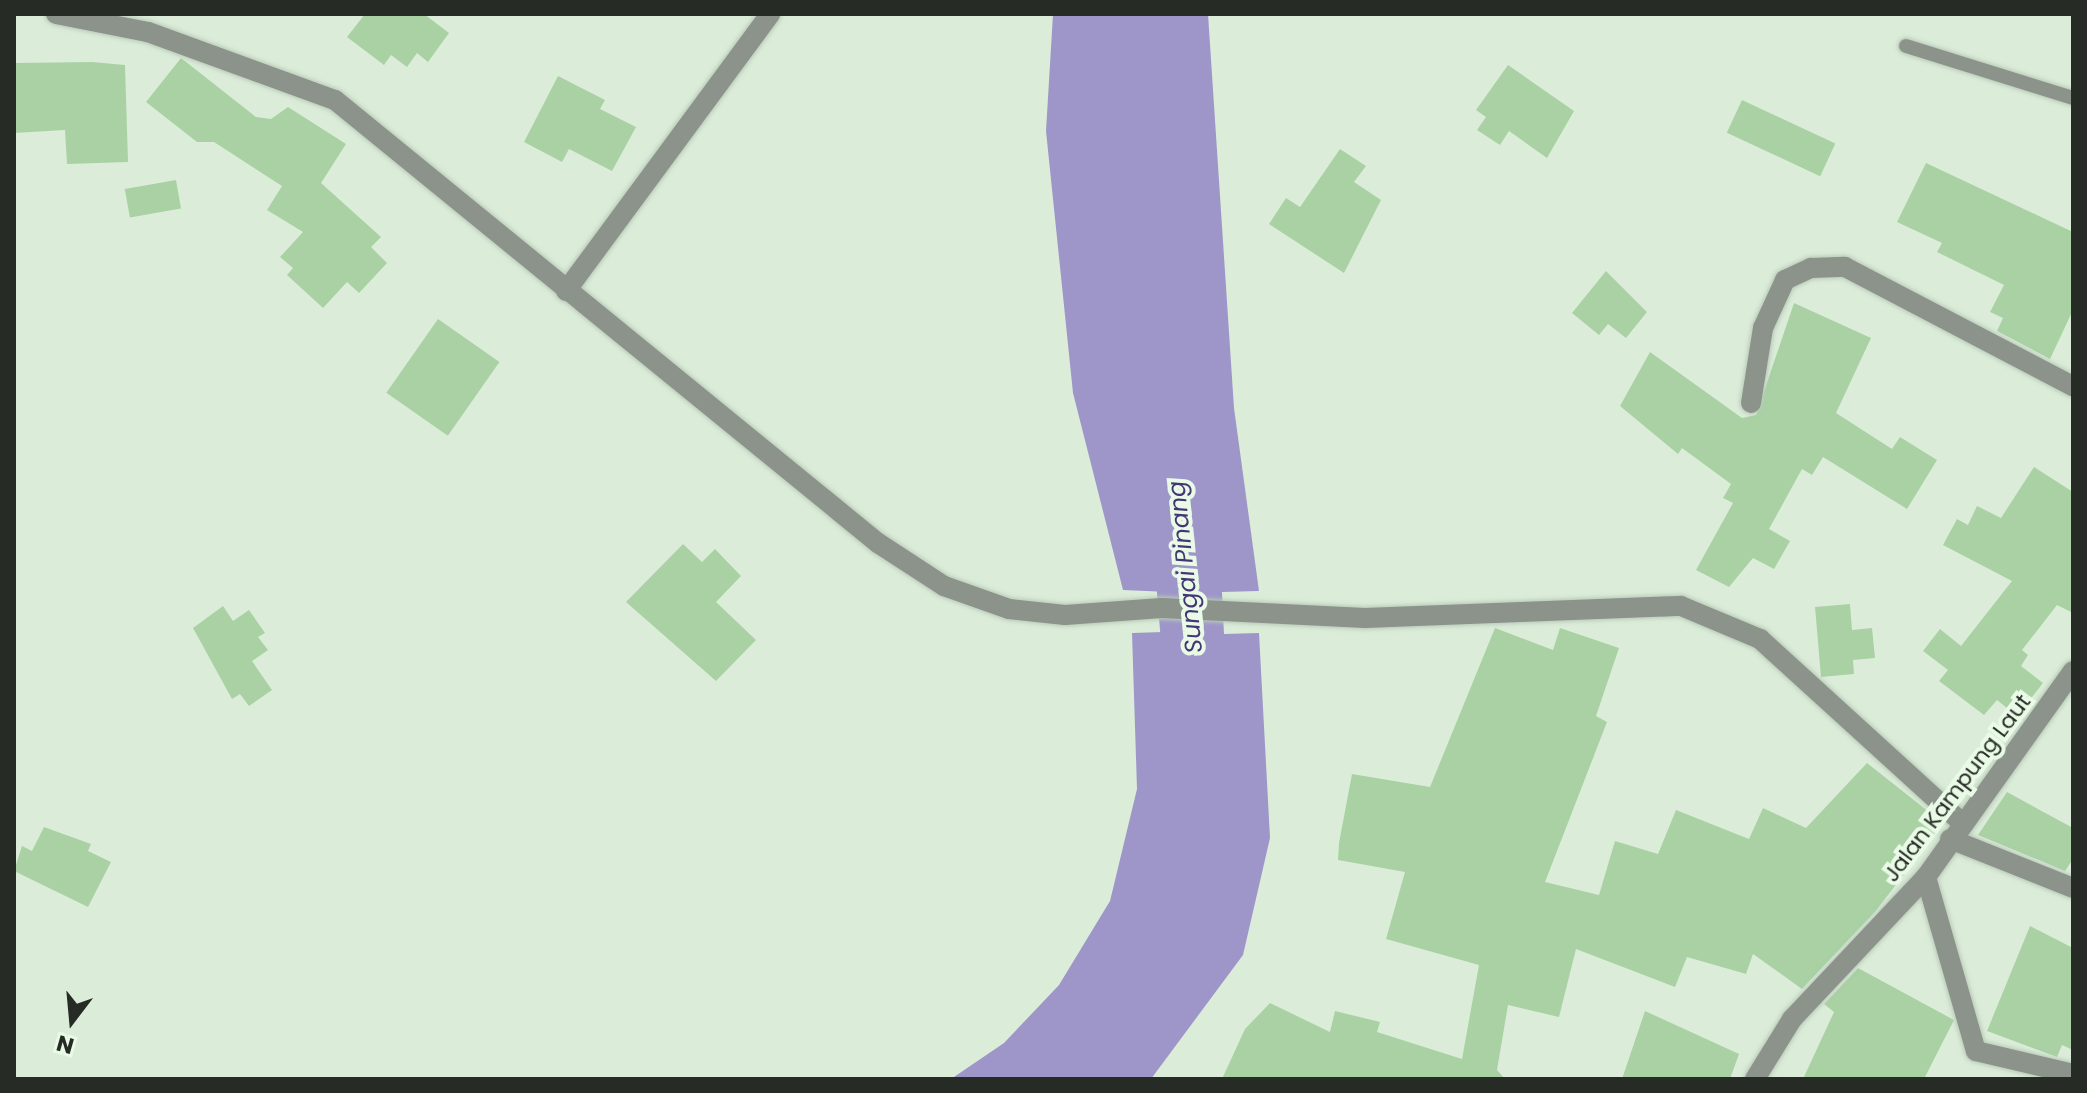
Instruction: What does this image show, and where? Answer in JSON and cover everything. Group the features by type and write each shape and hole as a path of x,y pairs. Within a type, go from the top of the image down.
{"street":[{"path":"56,14 148,32 335,100 878,543 944,586 1009,609 1065,615 1162,608 1365,618 1681,606 1715,615 1760,639 1957,831 2073,888"},
{"path":"566,291 770,14"},
{"path":"1751,403 1753,363 1769,316 1785,280 1811,268 1845,267 2073,386"},
{"name":"Jalan Kampung Laut","path":"1755,1079 1792,1019 1926,877 2073,671"},
{"path":"1926,877 1967,1039 1992,1060 2073,1074"}],"lane":[{"path":"1906,46 2073,98"}],"water":[{"path":"1053,14 1208,14 1234,408 1259,591 1222,592 1224,634 1259,633 1270,838 1243,955 1151,1079 951,1079 1004,1043 1059,985 1110,901 1137,789 1132,633 1194,631 1192,593 1123,590 1073,393 1046,131"}],"building":[{"path":"365,14 424,14 449,33 428,62 417,53 407,67 391,55 384,65 347,37"},
{"path":"181,58 256,117 271,119 288,107 346,144 321,183 381,237 371,247 387,263 359,293 347,282 323,308 287,275 293,268 280,257 303,232 267,210 282,186 214,142 197,142 146,102"},
{"path":"92,62 125,65 128,162 67,164 65,130 14,133 14,63"},
{"path":"1508,65 1574,111 1547,158 1509,131 1500,145 1477,130 1486,117 1476,110"},
{"path":"558,76 605,100 600,109 636,127 612,171 569,149 562,162 524,142"},
{"path":"1742,100 1835,144 1820,176 1727,133"},
{"path":"1340,149 1366,166 1354,182 1381,200 1344,273 1269,224 1286,198 1300,207"},
{"path":"1926,163 2073,232 2073,310 2050,359 1997,331 2003,318 1990,312 2004,285 1937,252 1942,243 1897,222"},
{"path":"176,180 181,209 130,218 125,189"},
{"path":"1606,271 1647,312 1626,338 1608,324 1599,335 1572,313"},
{"path":"1794,303 1871,338 1836,413 1892,449 1900,437 1937,460 1907,509 1823,457 1812,475 1802,469 1769,529 1790,541 1774,569 1753,558 1729,587 1696,570 1733,503 1723,498 1731,484 1682,448 1678,454 1620,406 1650,352 1742,418 1756,415"},
{"path":"438,319 499,362 448,436 386,393"},
{"path":"2034,467 2073,492 2073,613 2057,605 2022,650 2028,655 2021,666 2043,683 2017,716 1997,700 1984,715 1939,681 1948,670 1923,651 1940,629 1961,646 2012,581 1943,545 1957,519 1968,525 1977,506 2001,518"},
{"path":"683,544 702,562 715,549 741,576 716,602 756,640 716,681 626,602"},
{"path":"1850,604 1852,630 1872,628 1875,658 1853,660 1854,674 1821,677 1815,607"},
{"path":"223,606 233,621 249,610 265,633 258,637 268,650 252,661 272,690 249,706 240,694 232,699 193,628"},
{"path":"1495,628 1553,650 1560,628 1619,648 1596,716 1607,722 1545,882 1599,895 1615,841 1658,854 1676,810 1749,839 1763,808 1806,828 1867,763 1943,823 1875,912 1802,989 1753,954 1746,974 1687,957 1675,987 1576,949 1559,1017 1508,1005 1497,1070 1505,1079 1222,1079 1245,1029 1270,1003 1330,1032 1335,1011 1380,1022 1377,1032 1462,1059 1479,965 1386,939 1405,872 1338,860 1339,843 1352,774 1430,787"},
{"path":"2007,792 2073,828 2073,859 2065,871 1978,835"},
{"path":"44,827 91,844 88,851 111,862 88,907 14,871 22,846 32,851"},
{"path":"2030,926 2073,948 2073,1050 2062,1045 2057,1057 1987,1031"},
{"path":"1858,968 1954,1020 1924,1079 1803,1079 1834,1012 1824,1004"},
{"path":"1645,1011 1739,1054 1730,1079 1622,1079"}],"waterway":[{"name":"Sungai Pinang","path":"1181,507 1198,716"}]}
